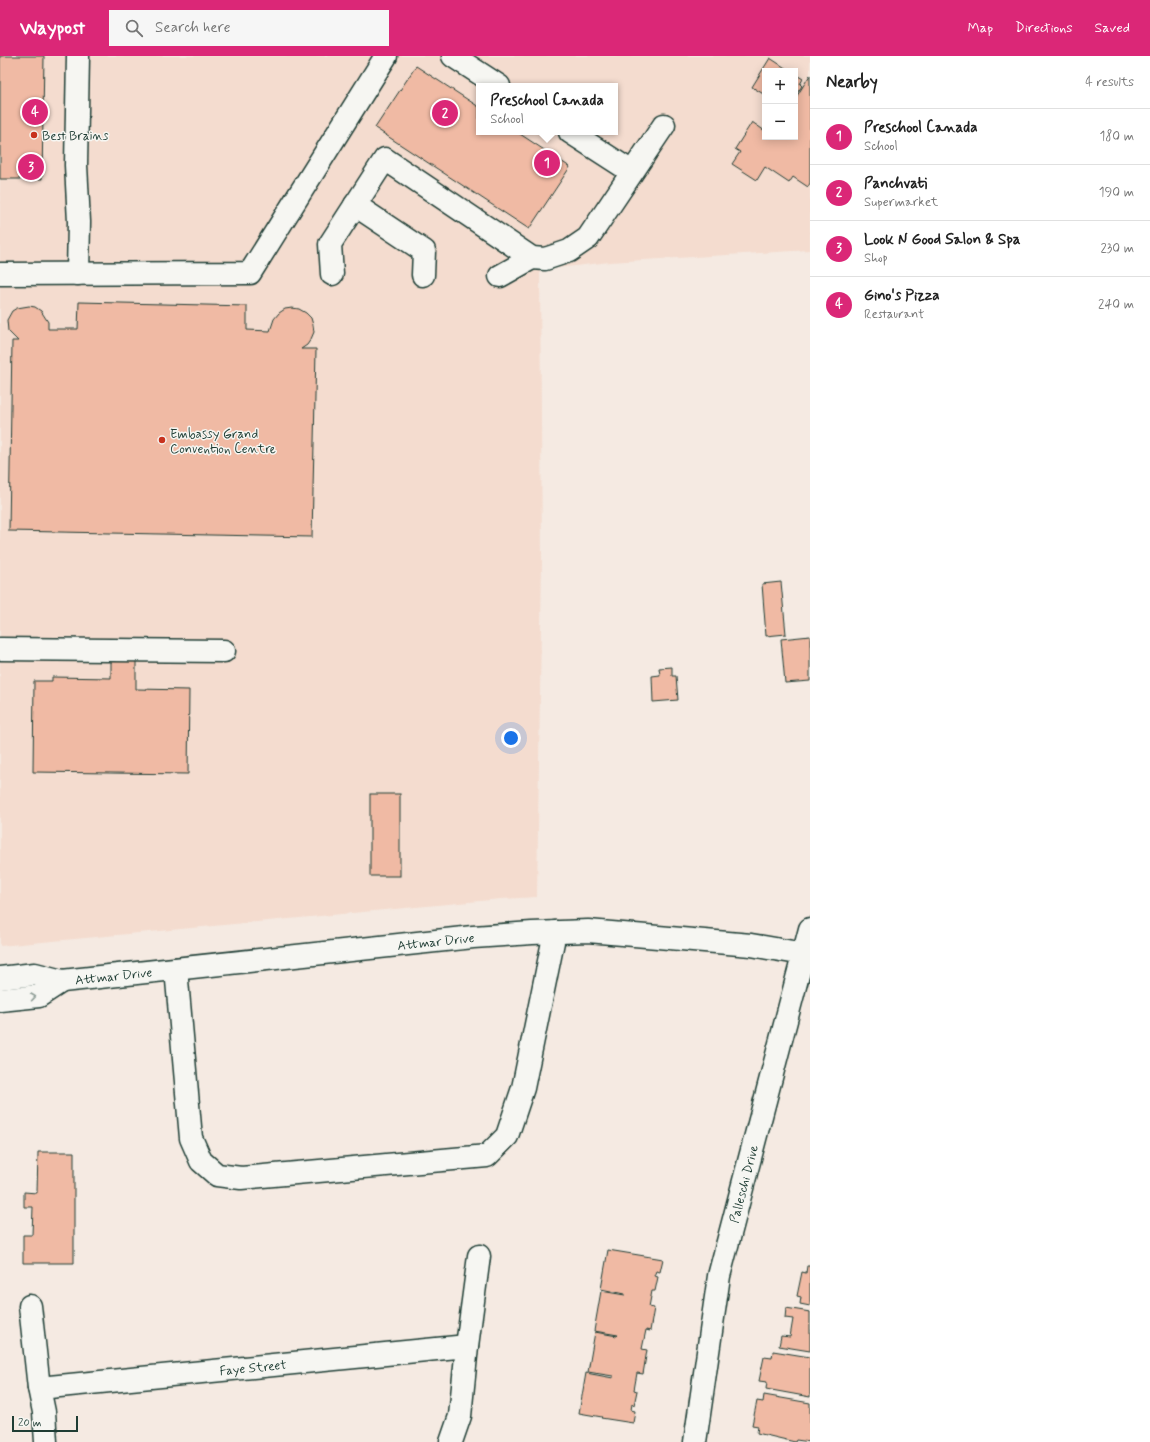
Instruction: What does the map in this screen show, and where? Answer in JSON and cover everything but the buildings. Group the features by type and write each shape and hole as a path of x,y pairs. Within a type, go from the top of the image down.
{"street":[{"path":"78,56 76,165 79,222 78,274"},
{"path":"0,274 250,273 386,56"},
{"path":"452,56 494,83"},
{"path":"332,274 330,244 385,159 532,258 545,259 569,251 588,238 664,125"},
{"path":"575,135 632,172"},
{"path":"355,205 424,251 423,275"},
{"path":"500,276 532,258"},
{"path":"0,649 224,650"},
{"name":"Palleschi Drive","path":"695,1442 719,1276 807,954 810,929"},
{"name":"Attmar Drive","path":"0,978 35,974 62,981 473,937 588,931 751,945 807,954"},
{"path":"176,969 191,1138 201,1161 217,1175 240,1178 487,1156 507,1136 523,1088 555,932"},
{"name":"Attmar Drive","path":"0,1000 39,996 62,981"},
{"path":"451,1442 460,1416 467,1346 479,1256"},
{"path":"30,1306 44,1412 46,1442"},
{"name":"Faye Street","path":"40,1388 467,1346"}],"shaded area":[{"path":"0,56 810,56 810,250 610,262 540,270 542,560 537,897 501,899 0,946"}],"place":[{"name":"Gino's Pizza","path":"35,112"},
{"name":"Panchvati","path":"445,113"},
{"name":"Best Brains","path":"34,135"},
{"name":"Preschool Canada","path":"547,163"},
{"name":"Look N Good Salon & Spa","path":"31,167"},
{"name":"Embassy Grand Convention Centre","path":"162,440"}]}
